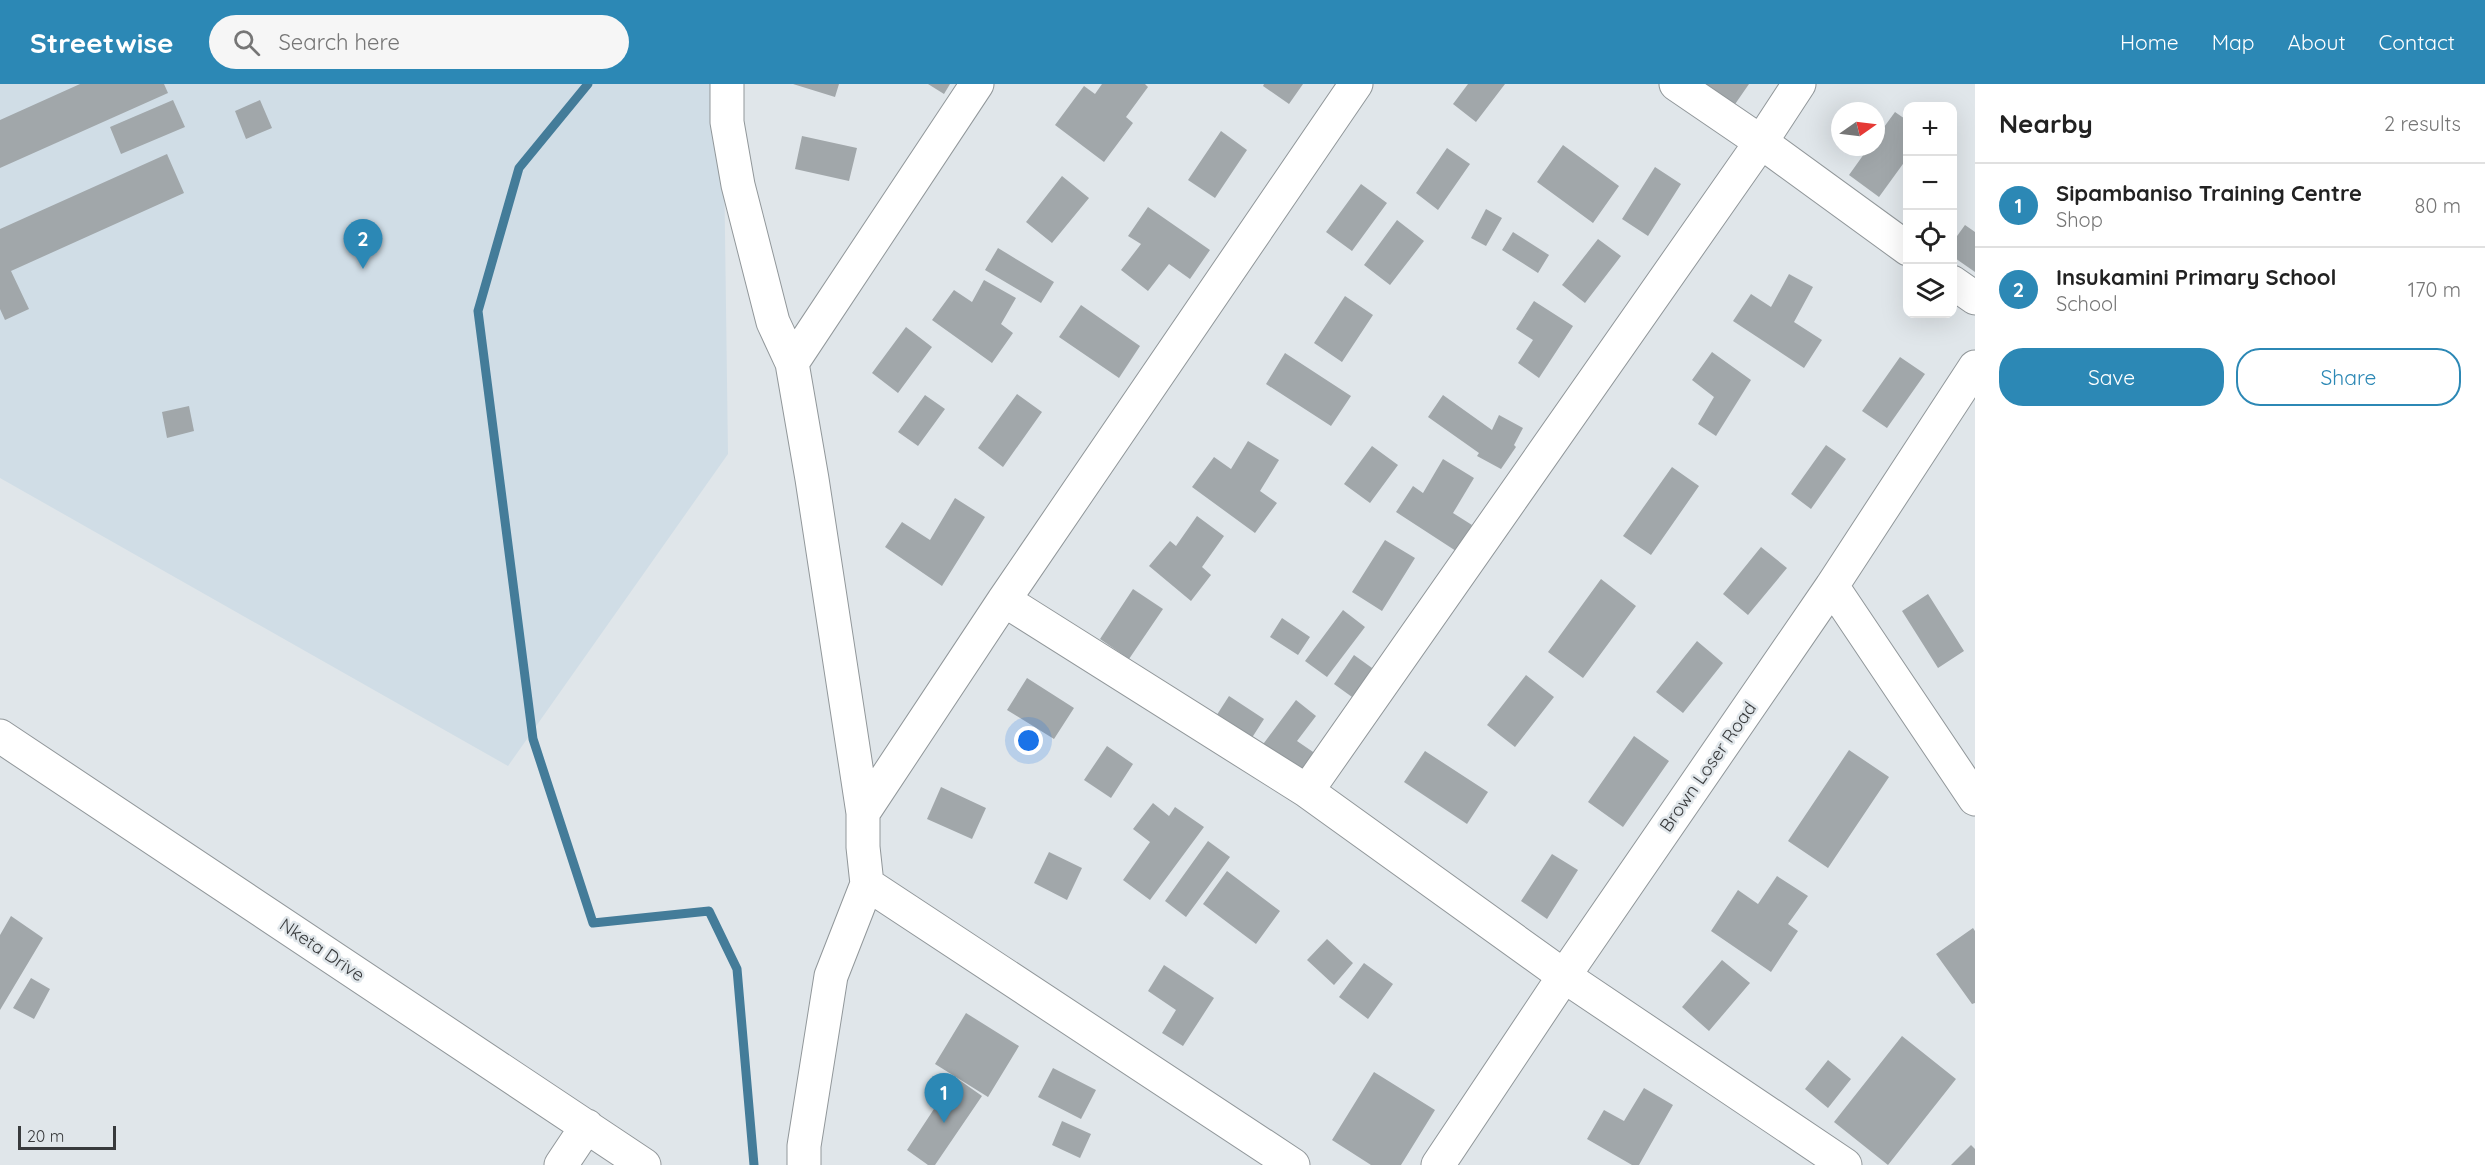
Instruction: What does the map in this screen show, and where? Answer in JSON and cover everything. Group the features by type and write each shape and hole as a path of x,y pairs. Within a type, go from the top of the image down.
{"street":[{"path":"727,84 727,122 740,195 773,322 792,363 863,813 863,847 867,884 831,976 804,1146 804,1165"},
{"path":"792,363 977,84"},
{"path":"863,813 1004,600 1356,84"},
{"path":"1676,84 1761,142 1903,245"},
{"path":"1307,791 1761,142 1799,84"},
{"path":"1957,285 1975,298"},
{"name":"Brown Loser Road","path":"1438,1165 1564,976 1832,586 1975,367"},
{"path":"1832,586 1975,799"},
{"path":"1004,600 1307,791 1564,976 1845,1165"},
{"name":"Nketa Drive","path":"0,736 644,1165"},
{"path":"867,884 1293,1165"},
{"path":"561,1165 587,1126"}],"shaded area":[{"path":"0,84 723,84 728,454 508,766 0,478"}],"building":[{"path":"80,84 164,84 168,93 0,168 0,120"},
{"path":"793,84 839,84 835,97"},
{"path":"928,84 950,84 944,94"},
{"path":"1102,84 1145,84 1148,87 1126,117 1133,123 1104,162 1055,125 1084,86 1095,94"},
{"path":"1264,84 1303,84 1289,104 1263,86"},
{"path":"1468,84 1505,84 1476,122 1453,104"},
{"path":"1706,84 1749,84 1731,110 1702,90"},
{"path":"173,100 185,127 121,154 110,127"},
{"path":"260,100 272,128 246,139 235,111"},
{"path":"1895,112 1903,118 1903,164 1879,197 1849,175 1863,156 1885,156 1885,126"},
{"path":"1221,131 1247,150 1215,198 1188,180"},
{"path":"802,136 857,148 849,181 795,169"},
{"path":"1563,145 1619,186 1593,223 1537,182"},
{"path":"1447,148 1470,164 1438,210 1416,193"},
{"path":"167,154 184,193 11,271 29,309 5,320 0,309 0,229"},
{"path":"1655,167 1681,184 1648,236 1622,219"},
{"path":"1062,176 1089,198 1052,243 1026,222"},
{"path":"1361,184 1387,203 1352,251 1326,232"},
{"path":"1148,207 1210,250 1190,279 1169,264 1148,291 1121,270 1141,244 1128,236"},
{"path":"1486,209 1502,218 1486,246 1471,238"},
{"path":"1397,220 1424,241 1390,285 1364,265"},
{"path":"1965,225 1975,232 1975,272 1957,259 1957,236"},
{"path":"1513,232 1549,255 1538,273 1502,250"},
{"path":"1598,239 1621,256 1585,303 1562,285"},
{"path":"998,248 1054,282 1041,303 985,270"},
{"path":"1789,274 1813,287 1794,322 1822,340 1804,368 1733,321 1751,294 1771,307"},
{"path":"984,280 1016,298 1001,324 1013,333 992,363 932,320 954,290 972,302"},
{"path":"1345,296 1373,315 1342,362 1314,343"},
{"path":"1534,301 1573,326 1539,378 1518,363 1533,340 1516,329"},
{"path":"1081,305 1140,346 1119,378 1059,337"},
{"path":"906,327 932,347 898,393 872,373"},
{"path":"1712,352 1751,380 1716,436 1698,424 1714,397 1692,380"},
{"path":"1285,353 1351,396 1331,426 1266,384"},
{"path":"1900,357 1925,374 1887,428 1862,411"},
{"path":"1017,394 1042,412 1003,467 978,448"},
{"path":"925,395 945,409 918,446 898,432"},
{"path":"1443,395 1492,430 1499,415 1523,428 1514,445 1516,447 1501,469 1477,456 1479,453 1428,417"},
{"path":"189,406 194,431 167,438 162,412"},
{"path":"1248,441 1279,460 1260,491 1277,503 1255,533 1192,487 1214,457 1231,469"},
{"path":"1826,445 1846,459 1811,509 1791,494"},
{"path":"1372,446 1398,465 1370,503 1344,484"},
{"path":"1443,459 1474,478 1453,513 1472,525 1456,551 1396,512 1413,486 1423,493"},
{"path":"1672,467 1699,486 1651,555 1623,536"},
{"path":"955,498 985,517 942,586 885,547 902,522 930,540"},
{"path":"1197,516 1224,536 1202,567 1211,575 1191,601 1149,566 1170,541 1176,546"},
{"path":"1385,540 1415,558 1382,611 1352,592"},
{"path":"1761,547 1787,568 1748,615 1723,594"},
{"path":"1601,579 1636,606 1583,678 1548,652"},
{"path":"1133,589 1163,609 1129,659 1100,639"},
{"path":"1928,594 1964,651 1938,668 1902,611"},
{"path":"1343,610 1365,627 1327,677 1305,661"},
{"path":"1282,618 1310,637 1298,655 1270,637"},
{"path":"1697,641 1723,663 1683,713 1656,692"},
{"path":"1354,655 1379,673 1359,702 1334,684"},
{"path":"1526,675 1554,697 1515,747 1487,725"},
{"path":"1027,678 1074,708 1054,739 1007,710"},
{"path":"1229,696 1264,719 1246,747 1211,724"},
{"path":"1296,700 1316,716 1297,741 1319,756 1306,776 1261,747"},
{"path":"1634,736 1669,761 1623,827 1588,802"},
{"path":"1107,746 1133,764 1111,798 1084,780"},
{"path":"1849,750 1889,777 1828,868 1788,841"},
{"path":"1425,751 1488,792 1467,824 1404,782"},
{"path":"941,787 986,808 972,839 927,819"},
{"path":"1153,803 1169,816 1175,807 1204,827 1150,900 1123,880 1150,842 1133,829"},
{"path":"1208,841 1230,857 1186,917 1165,901"},
{"path":"1049,852 1082,868 1067,900 1034,883"},
{"path":"1552,854 1578,870 1547,919 1521,901"},
{"path":"1227,871 1280,911 1256,944 1203,904"},
{"path":"1777,876 1808,896 1788,924 1798,931 1771,972 1711,931 1738,890 1758,904"},
{"path":"11,916 43,938 0,1010 0,935"},
{"path":"1973,928 1975,931 1975,1003 1972,1004 1936,954"},
{"path":"1327,939 1353,963 1334,985 1307,960"},
{"path":"1722,960 1750,983 1709,1031 1682,1007"},
{"path":"1364,963 1393,984 1368,1019 1339,997"},
{"path":"1164,965 1214,998 1183,1046 1162,1033 1176,1010 1148,991"},
{"path":"31,978 50,989 34,1019 13,1008"},
{"path":"966,1013 1019,1046 988,1097 935,1064"},
{"path":"1902,1036 1956,1079 1888,1165 1834,1122"},
{"path":"1828,1060 1851,1079 1828,1108 1805,1089"},
{"path":"1053,1068 1096,1090 1081,1119 1038,1097"},
{"path":"1374,1072 1435,1110 1401,1165 1371,1165 1332,1140"},
{"path":"955,1077 982,1096 935,1165 928,1165 907,1150"},
{"path":"1644,1088 1673,1105 1639,1165 1632,1165 1587,1139 1604,1110 1624,1121"},
{"path":"1062,1121 1091,1134 1080,1158 1052,1145"},
{"path":"1971,1145 1975,1149 1975,1165 1951,1165"}],"waterway":[{"path":"588,84 519,168 478,311 533,739 593,923 709,911 737,969 754,1165"}],"place":[{"name":"Insukamini Primary School","path":"363,269"},
{"name":"Sipambaniso Training Centre","path":"944,1123"}]}
